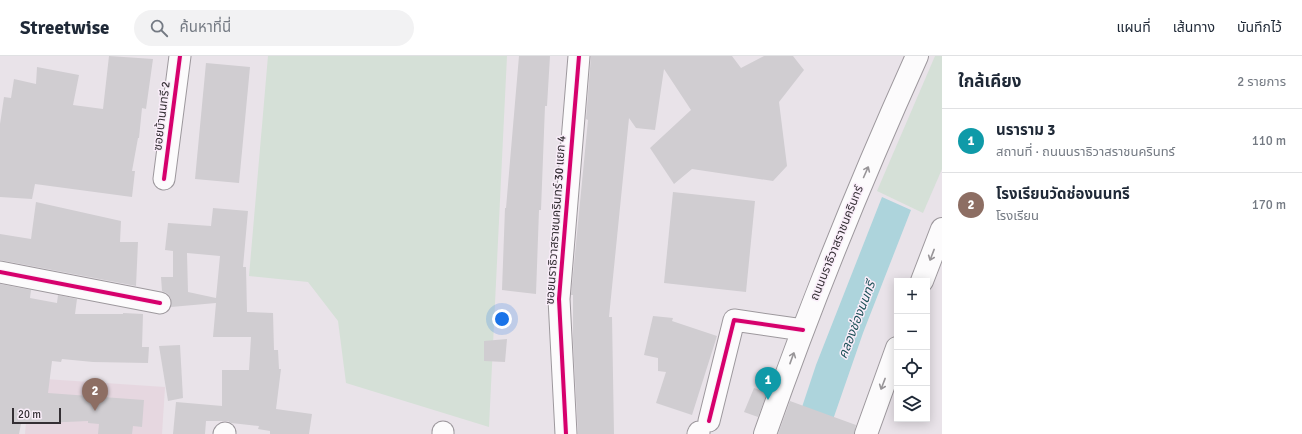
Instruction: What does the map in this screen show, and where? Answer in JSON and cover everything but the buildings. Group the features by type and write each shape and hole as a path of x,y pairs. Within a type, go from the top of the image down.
{"main road":[{"name":"ถนนนราธิวาสราชนครินทร์","path":"766,434 821,282 860,185 917,56"},
{"path":"923,278 942,229"},
{"path":"866,434 896,350"}],"street":[{"name":"ซอยบ้านนทรี 2","path":"164,179 180,56"},
{"name":"ซอยนราธิวาสราชนครินทร์ 30 แยก 4","path":"566,434 559,299 579,56"},
{"path":"0,272 160,303"},
{"path":"702,429 734,320 803,330"}],"shaded area":[{"path":"268,56 507,56 489,427 346,383 338,321 308,282 249,276"},
{"path":"935,56 942,56 942,169 923,213 877,191"},
{"path":"30,378 165,387 162,434 25,434"}],"water":[{"name":"คลองช่องนนทรี","path":"882,197 911,210 863,333 828,434 793,434 816,365"}],"cycle path":[{"path":"164,179 180,56"},
{"path":"566,434 559,299 579,56"},
{"path":"0,272 160,303"},
{"path":"709,421 734,320 803,330"}],"place":[{"name":"นราราม 3","path":"768,400"},
{"name":"โรงเรียนวัดช่องนนทรี","path":"95,411"}]}
